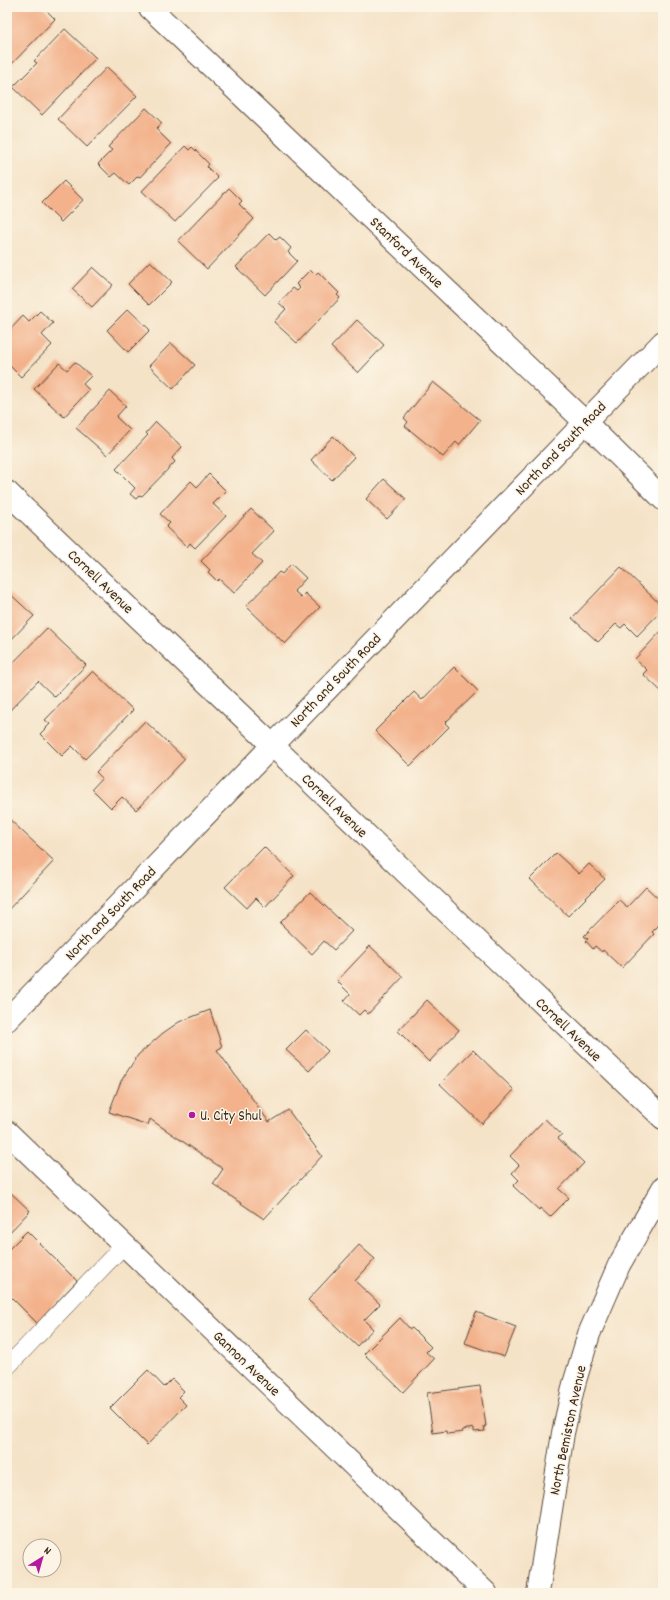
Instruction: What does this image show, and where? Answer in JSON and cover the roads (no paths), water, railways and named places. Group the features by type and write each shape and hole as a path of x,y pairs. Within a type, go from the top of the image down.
{"street":[{"name":"Stanford Avenue","path":"149,7 663,498"},
{"name":"North and South Road","path":"7,1020 663,342"},
{"name":"Cornell Avenue","path":"7,492 663,1118"},
{"name":"Gannon Avenue","path":"7,1132 486,1593"},
{"name":"North Bemiston Avenue","path":"538,1593 563,1433 574,1384 589,1334 619,1265 663,1188"}],"lane":[{"path":"7,1367 124,1245"}],"place":[{"name":"U. City Shul","path":"192,1115"}]}
